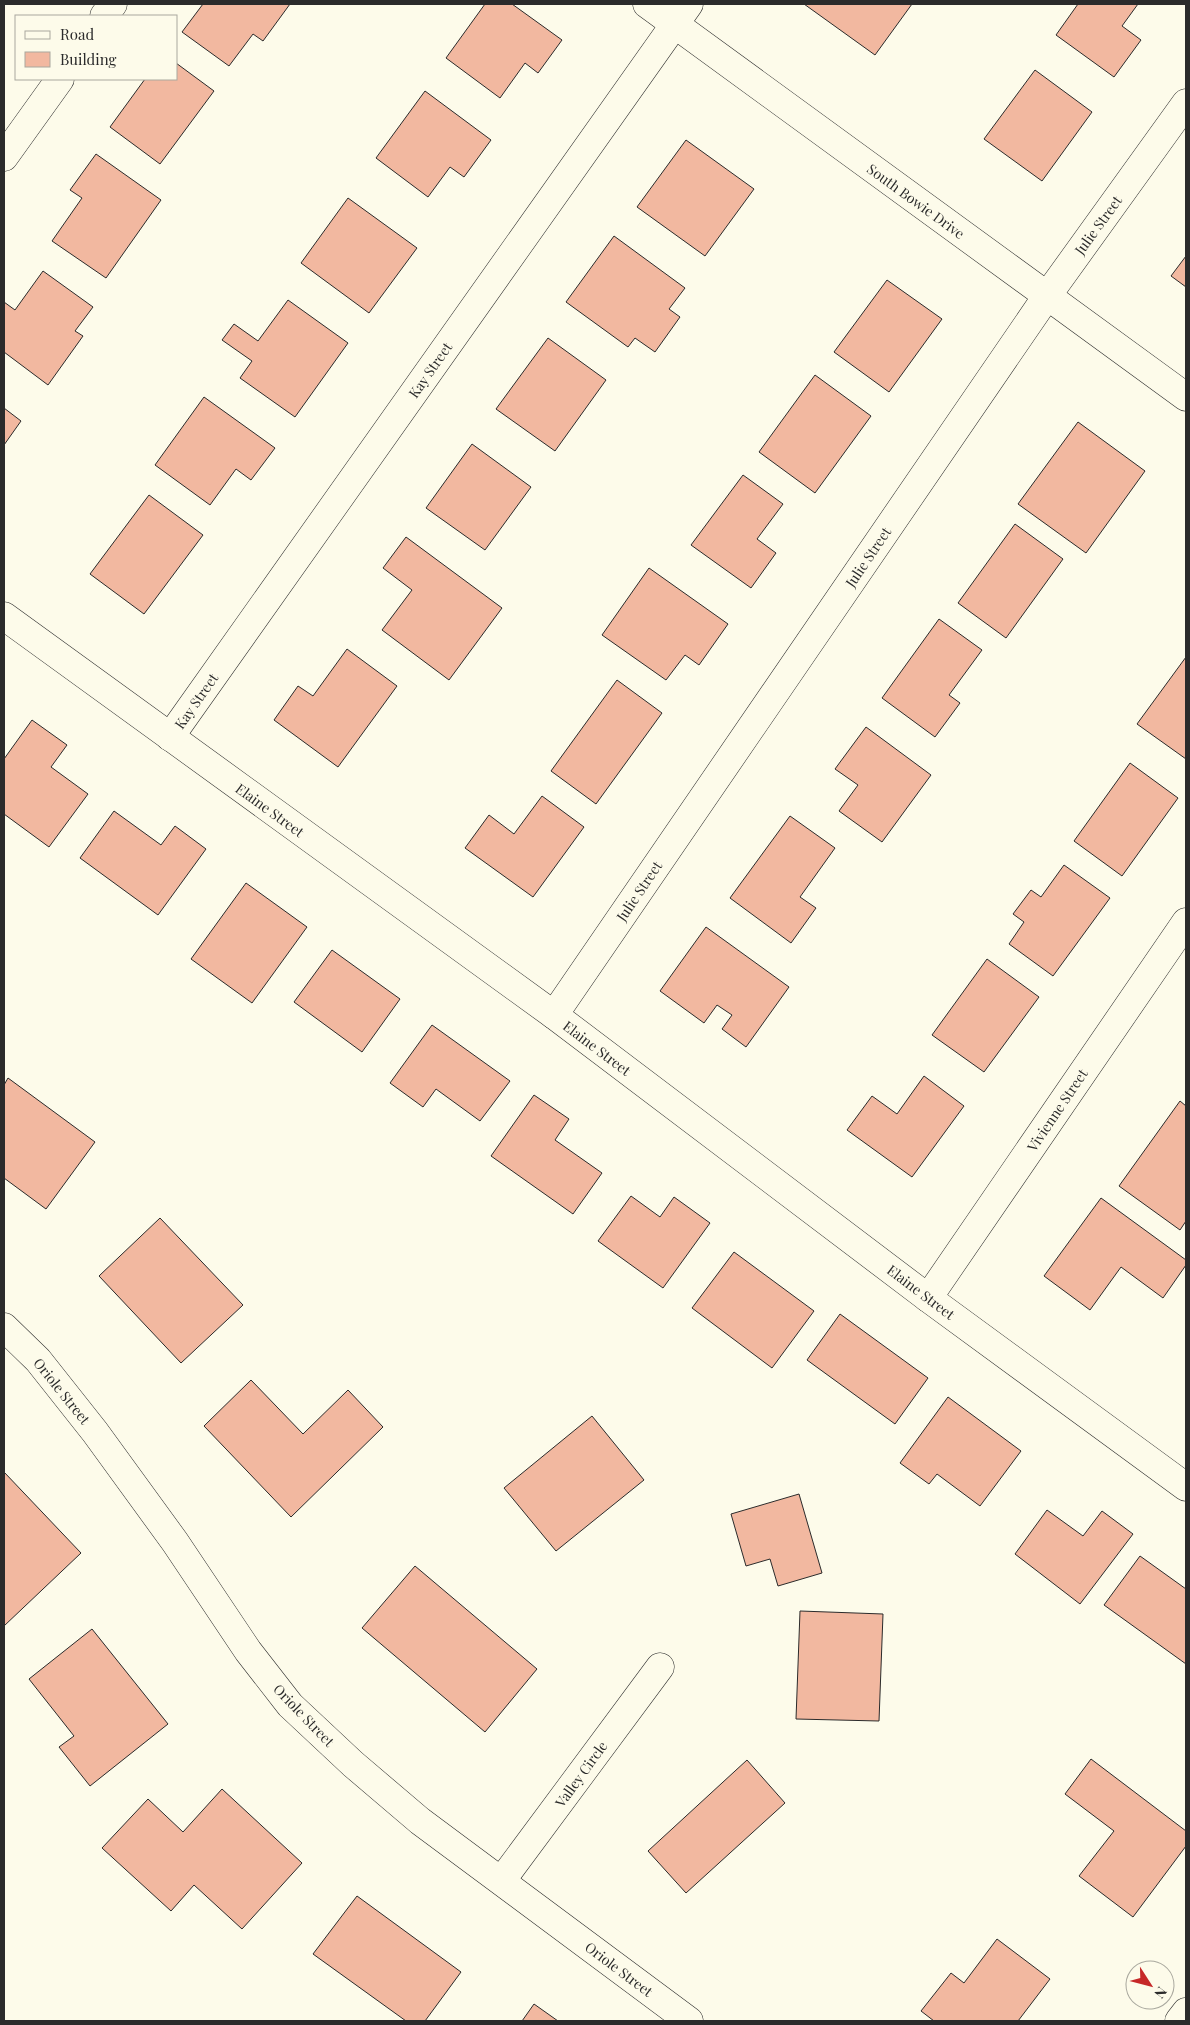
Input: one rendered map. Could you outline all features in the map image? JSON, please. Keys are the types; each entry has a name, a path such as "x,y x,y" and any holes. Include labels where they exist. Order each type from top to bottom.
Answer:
{"street":[{"path":"105,15 113,4"},
{"name":"South Bowie Drive","path":"647,4 682,14 1047,296 1186,398"},
{"name":"Kay Street","path":"170,737 682,14"},
{"path":"4,157 59,80"},
{"name":"Julie Street","path":"554,1015 1047,296 1186,103"},
{"name":"Elaine Street","path":"6,623 170,737 554,1015 928,1298 1186,1487"},
{"name":"Vivienne Street","path":"928,1298 1186,922"},
{"name":"Oriole Street","path":"4,1327 38,1360 95,1432 175,1542 248,1651 290,1704 353,1764 420,1821 502,1880 689,2021"},
{"name":"Valley Circle","path":"502,1880 660,1667"},
{"path":"1179,2021 1186,2012"}],"building":[{"path":"203,4 290,4 263,41 253,34 229,66 182,32"},
{"path":"485,4 512,4 562,40 538,73 525,63 500,98 446,58"},
{"path":"804,4 912,4 875,55"},
{"path":"1078,4 1138,4 1122,26 1141,40 1114,77 1056,35"},
{"path":"178,64 214,91 160,164 110,127 144,80 178,80"},
{"path":"1035,70 1092,112 1042,181 984,139"},
{"path":"425,91 491,140 464,177 450,167 428,197 376,158"},
{"path":"686,140 754,189 705,256 637,207"},
{"path":"96,154 161,200 106,278 52,241 82,198 70,190"},
{"path":"348,198 417,248 369,313 301,263"},
{"path":"614,236 685,288 669,309 680,317 655,352 635,338 628,347 566,302"},
{"path":"1186,256 1186,287 1171,276"},
{"path":"43,271 93,307 75,331 83,336 48,385 4,352 4,302 15,310"},
{"path":"887,280 942,319 889,392 834,352"},
{"path":"288,300 348,343 295,417 240,378 252,361 222,340 234,324 258,341"},
{"path":"548,338 606,380 555,451 496,409"},
{"path":"815,375 871,416 815,493 759,452"},
{"path":"204,397 275,448 251,480 236,469 210,505 155,465"},
{"path":"4,408 21,421 4,445"},
{"path":"1078,422 1145,471 1086,553 1018,504"},
{"path":"472,444 531,487 485,550 426,508"},
{"path":"743,475 783,504 757,539 776,553 751,588 691,545"},
{"path":"149,495 203,535 144,614 90,574"},
{"path":"1015,524 1063,559 1006,638 958,603"},
{"path":"406,537 502,608 449,680 382,630 412,590 383,568"},
{"path":"649,568 728,624 699,665 685,655 666,680 602,635"},
{"path":"939,619 982,650 949,695 960,703 935,737 882,698"},
{"path":"347,649 397,686 338,767 274,720 298,686 313,696"},
{"path":"1186,657 1186,759 1137,724"},
{"path":"617,680 662,713 596,804 551,771"},
{"path":"32,720 67,745 51,767 88,794 49,847 4,814 4,759"},
{"path":"866,727 931,775 882,842 839,811 858,785 835,769"},
{"path":"1130,763 1178,798 1122,876 1074,841"},
{"path":"542,796 584,827 533,897 465,848 489,815 514,834"},
{"path":"114,811 161,845 175,826 206,849 158,915 80,858"},
{"path":"790,816 835,848 800,897 816,908 791,943 730,898"},
{"path":"1064,865 1110,898 1053,976 1009,944 1024,922 1013,914 1031,890 1041,897"},
{"path":"246,883 307,927 252,1003 191,959"},
{"path":"706,927 789,987 746,1047 722,1029 732,1015 717,1005 704,1023 660,991"},
{"path":"332,950 400,999 362,1052 294,1002"},
{"path":"987,959 1039,997 984,1072 932,1035"},
{"path":"432,1025 510,1081 480,1121 436,1089 423,1107 390,1083"},
{"path":"924,1076 964,1106 912,1177 847,1130 872,1096 897,1114"},
{"path":"8,1078 95,1142 46,1209 4,1178 4,1085"},
{"path":"534,1095 569,1119 555,1140 602,1173 573,1214 491,1156"},
{"path":"1180,1101 1186,1106 1186,1221 1180,1230 1119,1186"},
{"path":"631,1196 660,1217 674,1197 710,1223 663,1288 598,1241"},
{"path":"1101,1198 1186,1260 1186,1265 1163,1298 1121,1267 1090,1310 1044,1276"},
{"path":"160,1218 243,1305 181,1363 99,1276"},
{"path":"734,1252 814,1311 772,1368 692,1308"},
{"path":"840,1314 928,1378 895,1424 807,1360"},
{"path":"251,1380 303,1434 348,1390 383,1427 291,1517 204,1426"},
{"path":"948,1397 1021,1451 980,1506 937,1474 929,1484 900,1463"},
{"path":"592,1416 644,1480 556,1551 504,1488"},
{"path":"4,1472 81,1553 4,1626"},
{"path":"799,1494 822,1573 778,1586 770,1559 746,1566 731,1514"},
{"path":"1047,1510 1083,1536 1102,1511 1133,1534 1080,1604 1015,1554"},
{"path":"1140,1556 1186,1589 1186,1664 1104,1605"},
{"path":"415,1566 537,1669 485,1732 362,1628"},
{"path":"800,1611 883,1614 879,1721 796,1719"},
{"path":"92,1629 168,1724 90,1786 59,1747 74,1736 29,1679"},
{"path":"1091,1759 1186,1831 1186,1846 1133,1917 1079,1876 1114,1831 1065,1794"},
{"path":"747,1760 785,1803 686,1893 648,1851"},
{"path":"222,1789 302,1863 242,1929 194,1885 171,1911 102,1848 148,1799 183,1832"},
{"path":"357,1896 461,1972 425,2021 406,2021 313,1954"},
{"path":"997,1939 1050,1979 1018,2021 934,2021 921,2011 951,1973 964,1983"},
{"path":"534,2004 558,2021 522,2021"}]}
